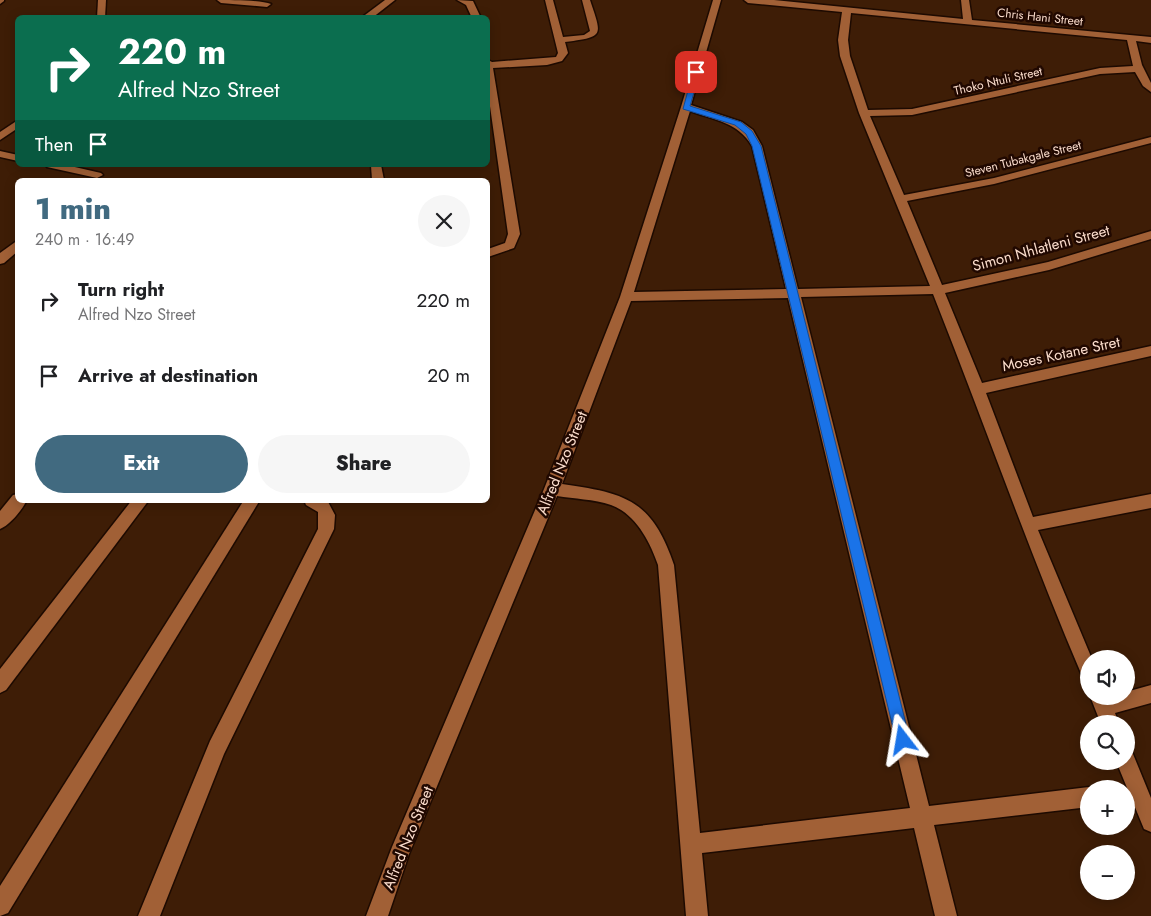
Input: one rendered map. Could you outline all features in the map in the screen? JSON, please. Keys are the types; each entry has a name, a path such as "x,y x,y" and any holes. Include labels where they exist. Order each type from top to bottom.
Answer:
{"street":[{"path":"101,15 102,0"},
{"path":"221,0 267,5"},
{"path":"370,15 391,0"},
{"path":"461,0 470,3 476,15"},
{"path":"490,64 547,62 559,59 563,53 549,0"},
{"path":"560,40 586,37 594,32 595,28 586,0"},
{"name":"Alfred Nzo Street","path":"377,916 400,854 552,489 626,297 686,107 717,0"},
{"name":"Chris Hani Street","path":"748,0 1151,40"},
{"path":"964,0 968,22"},
{"path":"848,10 843,40 845,56 864,113 978,389 1028,525 1080,650"},
{"path":"1131,38 1138,69 1144,82 1151,89"},
{"name":"Thoko Ntuli Street","path":"864,113 912,112 1100,71 1138,69"},
{"path":"490,77 514,234 510,245 490,252"},
{"path":"686,107 738,124 749,132 756,146 946,916"},
{"path":"0,137 15,125"},
{"name":"Steven Tubakgale Street","path":"900,198 978,184 1151,140"},
{"path":"0,154 15,157"},
{"path":"58,167 94,177 105,167"},
{"name":"Simon Nhlatleni Street","path":"626,297 938,290 1049,266 1151,235"},
{"path":"0,260 15,247"},
{"name":"Moses Kotane Stret","path":"978,389 1151,351"},
{"path":"552,489 617,501 649,527 661,548 666,565 697,916"},
{"path":"1028,525 1151,501"},
{"path":"0,522 16,503"},
{"path":"0,684 139,503"},
{"path":"0,905 249,503"},
{"path":"149,916 217,748 326,529 327,511 324,506 318,503"},
{"path":"1104,709 1151,694"},
{"path":"1135,797 1151,822"},
{"path":"691,844 1080,798"}],"route":[{"path":"696,72 686,107 738,124 749,132 756,146 903,740"}]}
